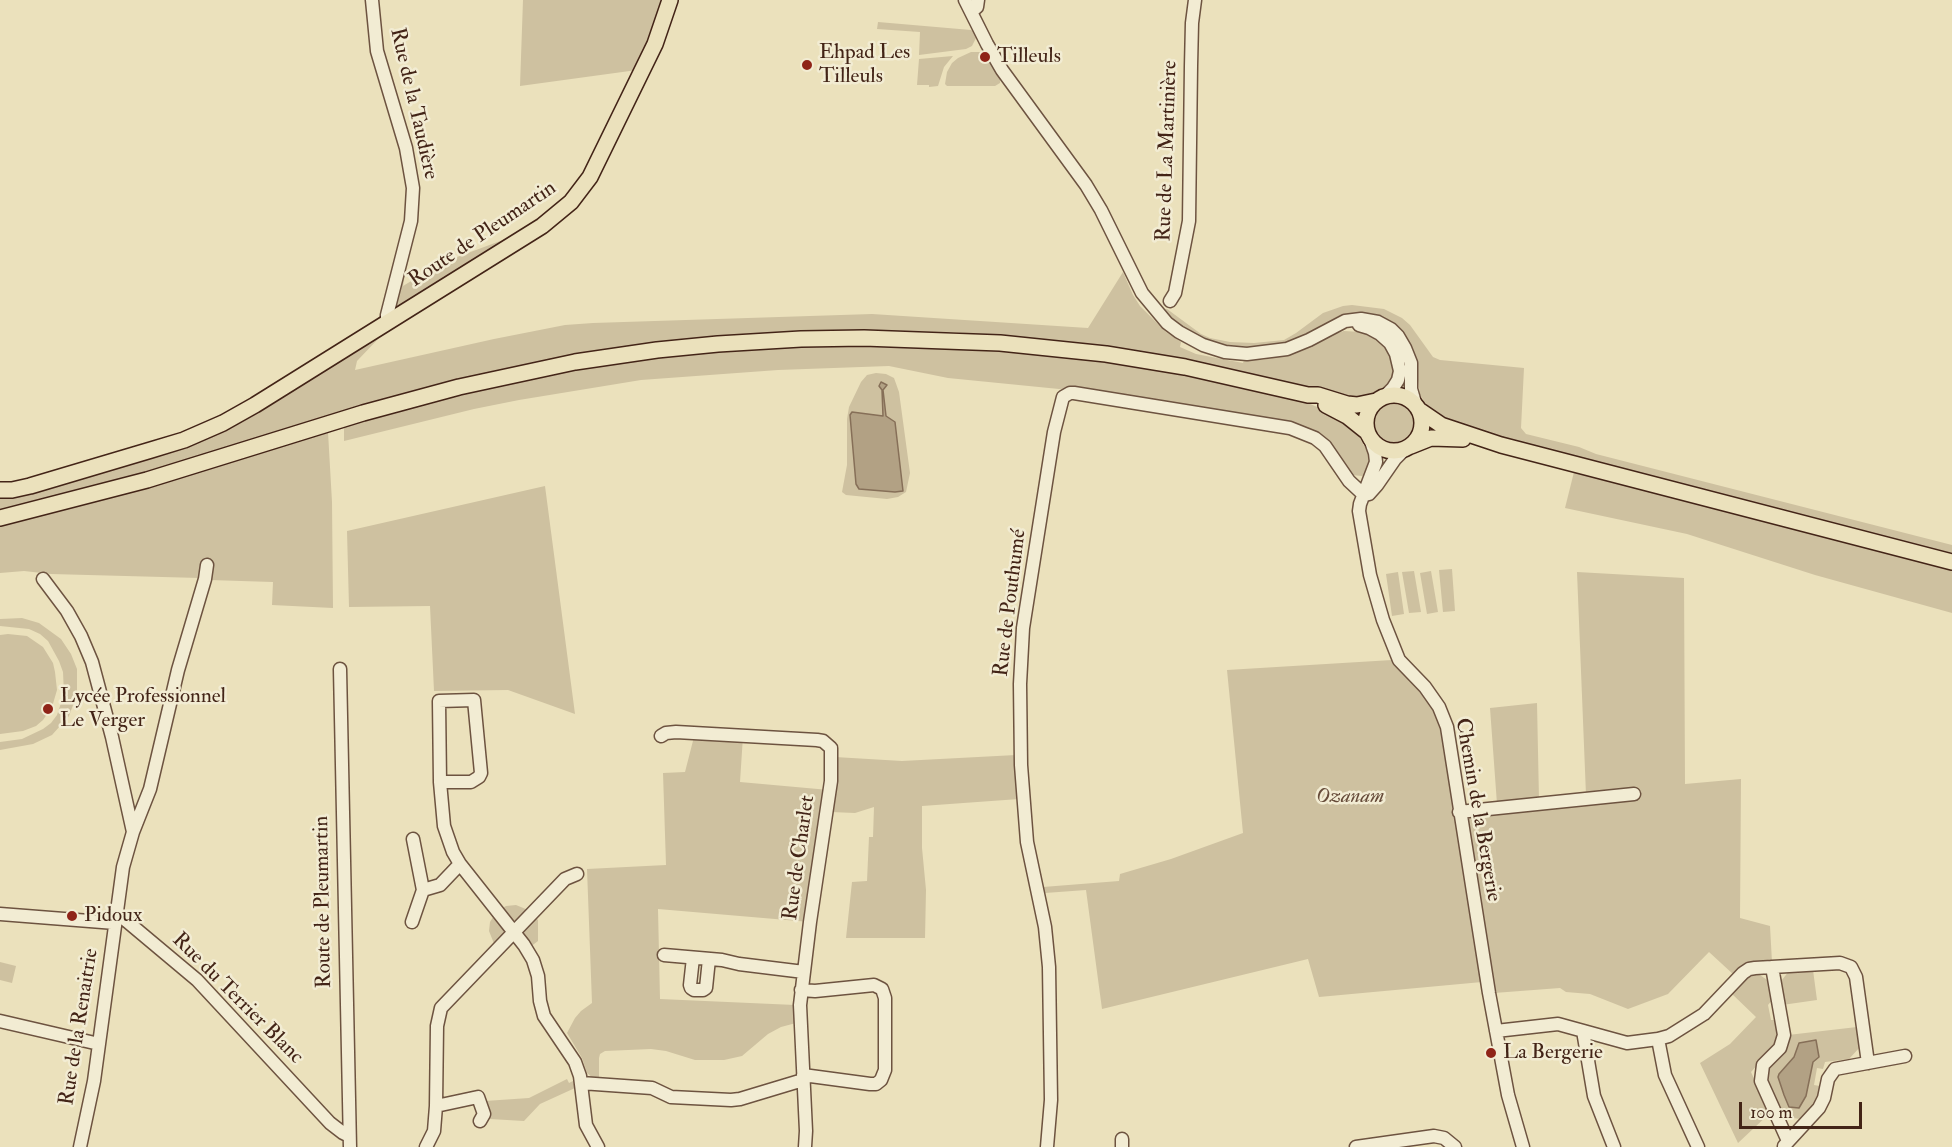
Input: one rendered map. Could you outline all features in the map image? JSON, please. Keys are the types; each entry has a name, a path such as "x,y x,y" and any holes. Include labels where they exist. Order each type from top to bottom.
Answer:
{"main road":[{"name":"Route de Pleumartin","path":"0,490 30,486 184,440 239,415 542,226 562,211 580,192 601,156 655,44 670,0"},
{"path":"0,518 147,480 363,413 459,387 575,362 648,351 773,340 922,339 1000,343 1157,362 1352,405 1395,395 1404,397 1441,426 1501,445 1952,562"},
{"path":"1308,395 1347,416 1378,447 1388,451 1408,448 1429,438 1437,437 1501,445"},
{"path":"1368,435 1366,417 1371,407 1380,399"},
{"path":"1408,448 1418,439 1422,430 1418,408"}],"street":[{"name":"Rue de la Taudière","path":"372,0 377,51 406,148 413,188 411,221 387,322"},
{"path":"965,0 1002,70 1094,197 1142,293 1173,328 1190,339 1213,348 1225,352 1247,354 1287,349 1345,321 1361,319 1378,322 1391,329 1402,342 1409,357 1411,389 1418,408"},
{"path":"971,12 976,8 978,0"},
{"name":"Rue de La Martinière","path":"1170,301 1175,293 1189,221 1192,22 1195,0"},
{"path":"1334,327 1365,326 1380,334 1390,344 1396,354 1400,371 1395,385 1380,399"},
{"name":"Rue de Pouthumé","path":"1047,1147 1051,1100 1049,967 1045,927 1027,842 1021,765 1020,684 1023,628 1054,432 1063,397 1074,393 1290,428 1315,438 1325,446 1349,481 1364,495"},
{"name":"Chemin de la Bergerie","path":"1368,435 1376,453 1376,462 1359,511 1370,575 1399,660 1425,687 1440,707 1447,727 1496,1032 1508,1095 1523,1147"},
{"path":"1364,495 1369,494 1377,486 1395,459 1408,448"},
{"path":"0,915 116,918 123,867 133,832 150,789 174,686 207,565"},
{"path":"43,579 67,611 92,662 112,737 133,832"},
{"name":"Route de Pleumartin","path":"340,669 350,1144"},
{"path":"440,782 471,782 479,777 481,772 474,700 439,701 440,782 444,826 460,864 529,951 537,969 544,1016 572,1056 581,1083 586,1125 598,1147"},
{"name":"Rue de Charlet","path":"661,736 676,732 817,740 829,746 832,760 831,781 801,990 800,1021 806,1147"},
{"path":"1459,812 1634,794"},
{"path":"412,922 423,890 413,839"},
{"path":"423,890 440,885 460,864"},
{"path":"426,1147 434,1131 437,1026 441,1008 565,879 577,874"},
{"name":"Rue du Terrier Blanc","path":"116,918 197,981 330,1123 343,1133 350,1144"},
{"name":"Rue de la Renaitrie","path":"80,1147 94,1081 116,918"},
{"path":"664,955 804,972"},
{"path":"693,958 690,985 694,990 706,988 709,959"},
{"path":"1496,1032 1558,1024 1627,1043 1658,1039 1669,1036 1704,1014 1743,973 1755,968 1840,963 1851,967 1856,977 1868,1063"},
{"path":"1773,967 1784,1035 1780,1048 1763,1065 1761,1081 1786,1144 1822,1103 1831,1073 1841,1066 1905,1056"},
{"path":"581,1083 652,1088 671,1096 731,1100 803,1077 870,1084 876,1084 881,1080 885,1070 885,998 882,989 874,985 815,991 801,990"},
{"path":"0,1021 99,1044"},
{"path":"1583,1031 1594,1096 1614,1147"},
{"path":"1658,1039 1665,1076 1698,1147"},
{"path":"436,1106 478,1097 484,1114 480,1121"},
{"path":"1356,1147 1434,1136 1444,1138 1455,1147"}],"green space":[{"path":"523,0 663,0 637,70 520,86"},
{"path":"878,22 971,30 975,32 976,38 972,46 966,49 919,55 920,32 877,29"},
{"path":"971,52 981,52 985,55 1000,77 1000,83 995,86 947,86 945,84 947,72 952,63"},
{"path":"953,56 944,67 938,86 917,85 919,59"},
{"path":"511,237 395,310 393,309 408,255 403,286 441,263"},
{"path":"1123,272 1140,306 1166,332 1181,342 1180,347 1196,354 1243,363 1244,360 1262,360 1292,354 1344,331 1361,332 1380,341 1391,356 1394,365 1392,381 1363,398 1354,400 1193,361 1015,337 953,332 835,331 711,338 597,352 426,387 130,478 0,510 0,498 9,498 163,453 376,336 378,339 357,361 355,370 494,339 565,325 593,323 872,314 1088,328"},
{"path":"1352,305 1384,309 1402,318 1410,325 1433,357 1440,360 1524,368 1521,428 1526,434 1952,545 1952,554 1458,426 1443,420 1428,407 1420,395 1415,356 1405,336 1398,327 1381,316 1368,313 1347,314 1337,317 1296,341 1274,347 1238,349 1195,336 1161,310 1167,309 1210,338 1254,343 1284,340 1323,313"},
{"path":"858,344 953,347 1099,360 1176,372 1303,401 1334,414 1356,431 1368,453 1371,464 1367,474 1352,475 1321,437 1075,388 1059,389 948,378 889,366 778,370 641,380 474,409 344,441 344,427 442,398 575,370 710,352"},
{"path":"876,373 894,378 899,392 910,473 906,492 898,497 887,499 846,495 842,492 847,465 849,407 861,382 867,375"},
{"path":"1394,400 1410,407 1417,423 1410,439 1394,446 1378,439 1371,423 1378,407"},
{"path":"328,432 332,502 333,608 272,605 273,582 51,574 24,571 0,573 0,526 131,492"},
{"path":"1574,472 1952,570 1952,613 1815,575 1687,534 1565,508"},
{"path":"545,486 575,714 508,690 434,691 430,606 349,607 347,531"},
{"path":"1452,569 1455,611 1443,612 1439,570"},
{"path":"1414,571 1421,612 1409,613 1402,572"},
{"path":"1431,571 1438,612 1427,614 1420,573"},
{"path":"1398,572 1404,614 1392,616 1386,574"},
{"name":"Ozanam","path":"1577,572 1684,578 1685,784 1741,779 1740,918 1770,926 1772,962 1734,975 1709,952 1668,994 1628,1009 1590,994 1566,992 1560,988 1494,993 1482,982 1319,997 1308,959 1102,1009 1086,890 1045,893 1043,887 1119,881 1120,874 1171,859 1243,833 1227,670 1392,660 1409,664 1435,691 1463,807 1497,804 1490,708 1537,703 1539,800 1586,795"},
{"path":"22,618 39,623 61,639 77,669 77,694 69,716 52,735 33,744 0,750 0,742 22,739 51,723 57,715 64,694 63,672 48,641 29,629 0,626 0,619"},
{"path":"0,635 27,636 43,647 53,663 57,690 52,707 36,726 23,731 0,734"},
{"path":"695,733 743,736 740,782 829,790 810,922 658,909 660,999 795,1005 796,1023 768,1034 742,1056 724,1060 695,1060 651,1049 605,1051 600,1054 599,1058 599,1078 593,1078 587,1073 582,1058 567,1033 575,1018 592,1003 587,869 666,865 663,773 685,772"},
{"path":"1016,755 1019,799 922,806 922,848 926,890 925,938 846,938 852,882 867,881 869,837 873,837 874,807 855,813 831,812 835,757 902,761"},
{"path":"516,905 528,910 518,920 510,920 499,910 506,906"},
{"path":"495,914 502,924 504,933 495,946 489,931 490,922"},
{"path":"534,916 538,920 538,941 530,947 523,932"},
{"path":"0,962 16,966 12,983 0,980"},
{"path":"1813,970 1817,1000 1782,1005 1778,985 1789,971"},
{"path":"1754,973 1770,982 1773,999 1768,1005 1771,1020 1777,1020 1780,1035 1776,1045 1751,1072 1770,1113 1738,1143 1700,1063 1730,1044 1756,1017 1731,993 1746,977"},
{"path":"1857,1027 1860,1047 1849,1059 1825,1062 1823,1069 1817,1068 1814,1085 1820,1086 1817,1098 1800,1119 1781,1116 1765,1081 1767,1067 1788,1035","holes":["1799,1043 1813,1062 1810,1074 1778,1077 1794,1057"]},
{"path":"567,1079 569,1083 573,1081 575,1088 540,1104 524,1121 490,1119 485,1101 529,1098"}],"shaded area":[{"path":"881,382 887,385 883,390 886,416 895,422 903,491 859,489 856,484 850,415 852,412 883,416 882,390 879,386"},
{"path":"1816,1040 1819,1057 1813,1062 1806,1096 1799,1108 1789,1107 1778,1077 1779,1074 1794,1057 1799,1043"}],"place":[{"name":"Tilleuls","path":"985,57"},
{"name":"Ehpad Les Tilleuls","path":"807,65"},
{"name":"Lycée Professionnel Le Verger","path":"48,709"},
{"name":"Pidoux","path":"72,916"},
{"name":"La Bergerie","path":"1491,1053"}]}
